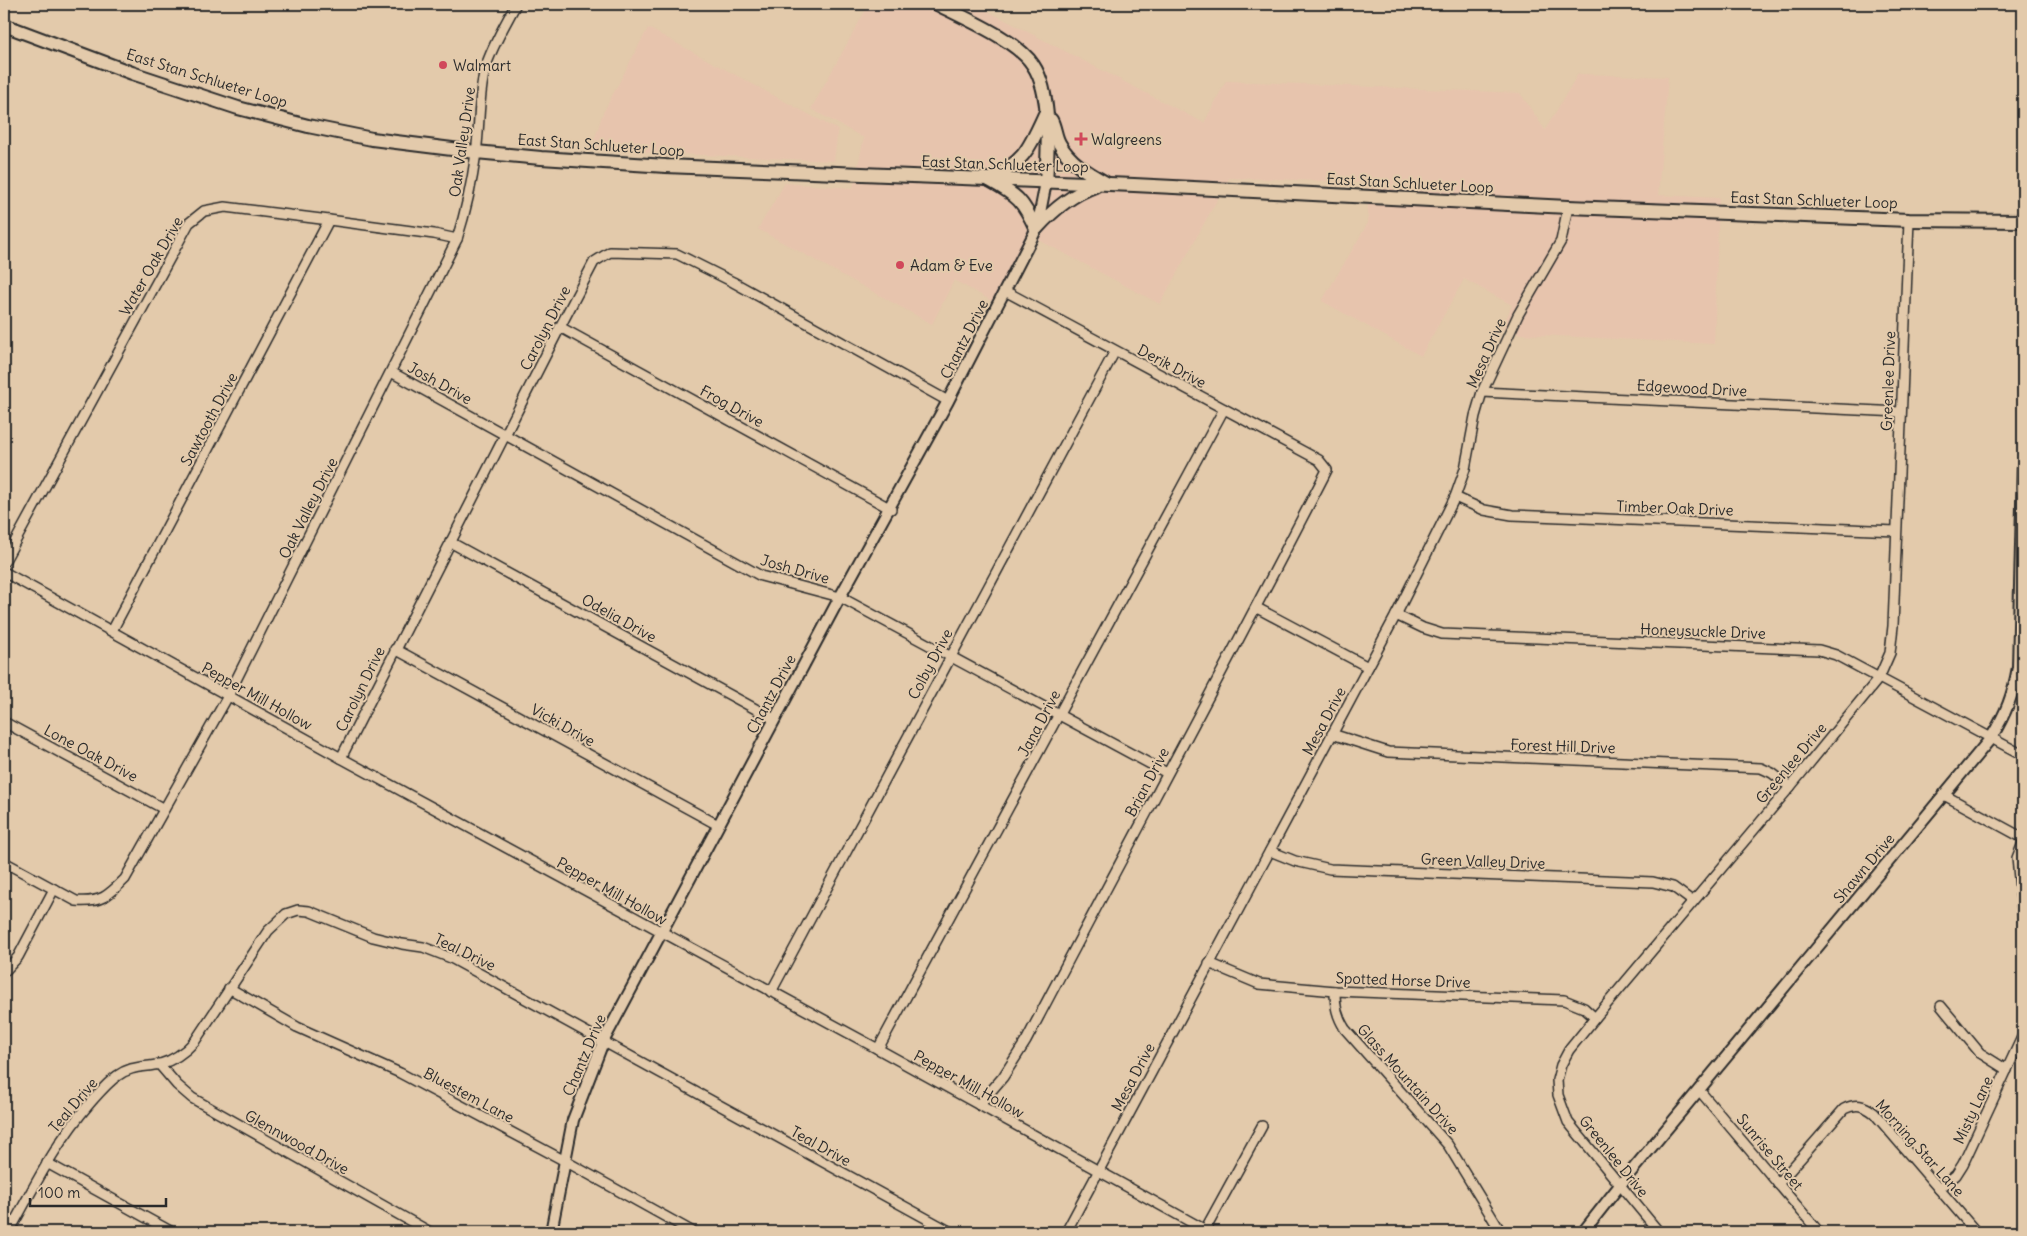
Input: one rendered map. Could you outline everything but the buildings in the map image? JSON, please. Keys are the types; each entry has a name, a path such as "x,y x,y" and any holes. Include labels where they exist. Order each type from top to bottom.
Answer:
{"main road":[{"path":"937,4 1016,48 1027,57 1039,75 1046,112 1048,146 1046,182"},
{"name":"East Stan Schlueter Loop","path":"4,25 132,73 238,108 308,126 372,139 476,152 657,166 1105,184 1568,207 1909,220 2023,220"},
{"path":"989,180 1010,168 1026,152 1046,112"},
{"path":"1046,112 1063,151 1075,164 1105,184"},
{"path":"989,180 1013,193 1023,203 1037,228 1047,217 1081,192 1105,184"}],"street":[{"name":"Oak Valley Drive","path":"4,862 76,901 89,902 101,900 125,879 228,696 457,239 466,209 476,152 485,70 495,42 516,4"},
{"name":"Chantz Drive","path":"551,1232 573,1120 603,1042 774,719 948,401 1005,291 1037,228 1046,182"},
{"name":"Water Oak Drive","path":"4,562 189,223 204,211 225,207 434,234 457,239"},
{"name":"Mesa Drive","path":"1066,1232 1396,615 1455,497 1465,469 1475,416 1482,392 1518,315 1561,241 1568,207"},
{"name":"Sawtooth Drive","path":"112,631 329,220"},
{"name":"Greenlee Drive","path":"1659,1232 1568,1122 1558,1095 1557,1080 1568,1050 1692,901 1790,788 1879,678 1890,653 1893,626 1909,220"},
{"name":"Carolyn Drive","path":"341,758 594,262 610,252 677,254 733,282 948,401"},
{"name":"Derik Drive","path":"1005,291 1319,460 1326,466"},
{"name":"Frog Drive","path":"560,327 890,508"},
{"name":"Colby Drive","path":"771,992 1115,351"},
{"name":"Josh Drive","path":"391,372 761,576 840,597 1167,773"},
{"name":"Edgewood Drive","path":"1482,392 1900,412"},
{"name":"Jana Drive","path":"878,1049 1224,409"},
{"name":"Shawn Drive","path":"1582,1232 1991,738 2006,712 2021,667 2023,464"},
{"name":"Brian Drive","path":"979,1105 1003,1077 1026,1041 1167,773 1257,608 1327,470 1326,466"},
{"name":"Timber Oak Drive","path":"1455,497 1484,510 1512,515 1896,531"},
{"name":"Odelia Drive","path":"450,542 774,719"},
{"name":"Pepper Mill Hollow","path":"4,572 341,758 878,1049 1207,1231"},
{"path":"1257,608 1368,666"},
{"name":"Honeysuckle Drive","path":"1396,615 1423,628 1442,634 1819,650 1836,655 2023,755"},
{"name":"Vicki Drive","path":"395,649 718,825"},
{"name":"Lone Oak Drive","path":"4,722 164,809"},
{"name":"Forest Hill Drive","path":"1332,734 1388,752 1761,768 1772,773 1790,788"},
{"path":"1944,795 2023,838"},
{"path":"2023,843 2017,858 2023,919"},
{"name":"Green Valley Drive","path":"1270,851 1295,861 1330,869 1653,882 1674,887 1692,901"},
{"path":"4,972 18,957 54,889"},
{"name":"Teal Drive","path":"9,1232 47,1163 69,1129 83,1112 118,1075 136,1066 159,1064 184,1054 268,930 278,921 298,910 309,911 373,937 422,947 451,958 951,1232"},
{"name":"Spotted Horse Drive","path":"1209,964 1259,984 1335,991 1564,1000 1584,1008 1595,1018"},
{"name":"Bluestem Lane","path":"229,988 297,1027 400,1073 693,1232"},
{"name":"Glass Mountain Drive","path":"1335,991 1335,1007 1338,1018 1345,1029 1448,1145 1501,1232"},
{"path":"1941,1006 1980,1053 2007,1070"},
{"name":"Misty Lane","path":"1939,1189 1956,1175 1963,1164 2023,1034"},
{"name":"Glennwood Drive","path":"159,1064 177,1085 192,1098 430,1232"},
{"name":"Sunrise Street","path":"1699,1090 1819,1232"},
{"name":"Morning Star Lane","path":"1778,1184 1844,1108 1854,1104 1866,1106 1976,1232"},
{"path":"1207,1231 1262,1126"},
{"path":"47,1163 172,1232"}],"shaded area":[{"path":"869,4 974,4 1204,123 1226,81 1520,93 1545,130 1578,74 1668,77 1658,195 1719,198 1714,344 1521,334 1502,328 1512,305 1464,279 1421,356 1322,301 1368,223 1367,183 1276,179 1229,178 1160,304 1037,239 1001,306 954,280 932,324 758,229 785,183 853,188 864,138 811,109"},
{"path":"648,28 838,130 834,161 591,150 603,113"}],"place":[{"name":"Walmart","path":"443,65"},
{"name":"Walgreens","path":"1081,139"},
{"name":"Adam & Eve","path":"900,265"}]}
